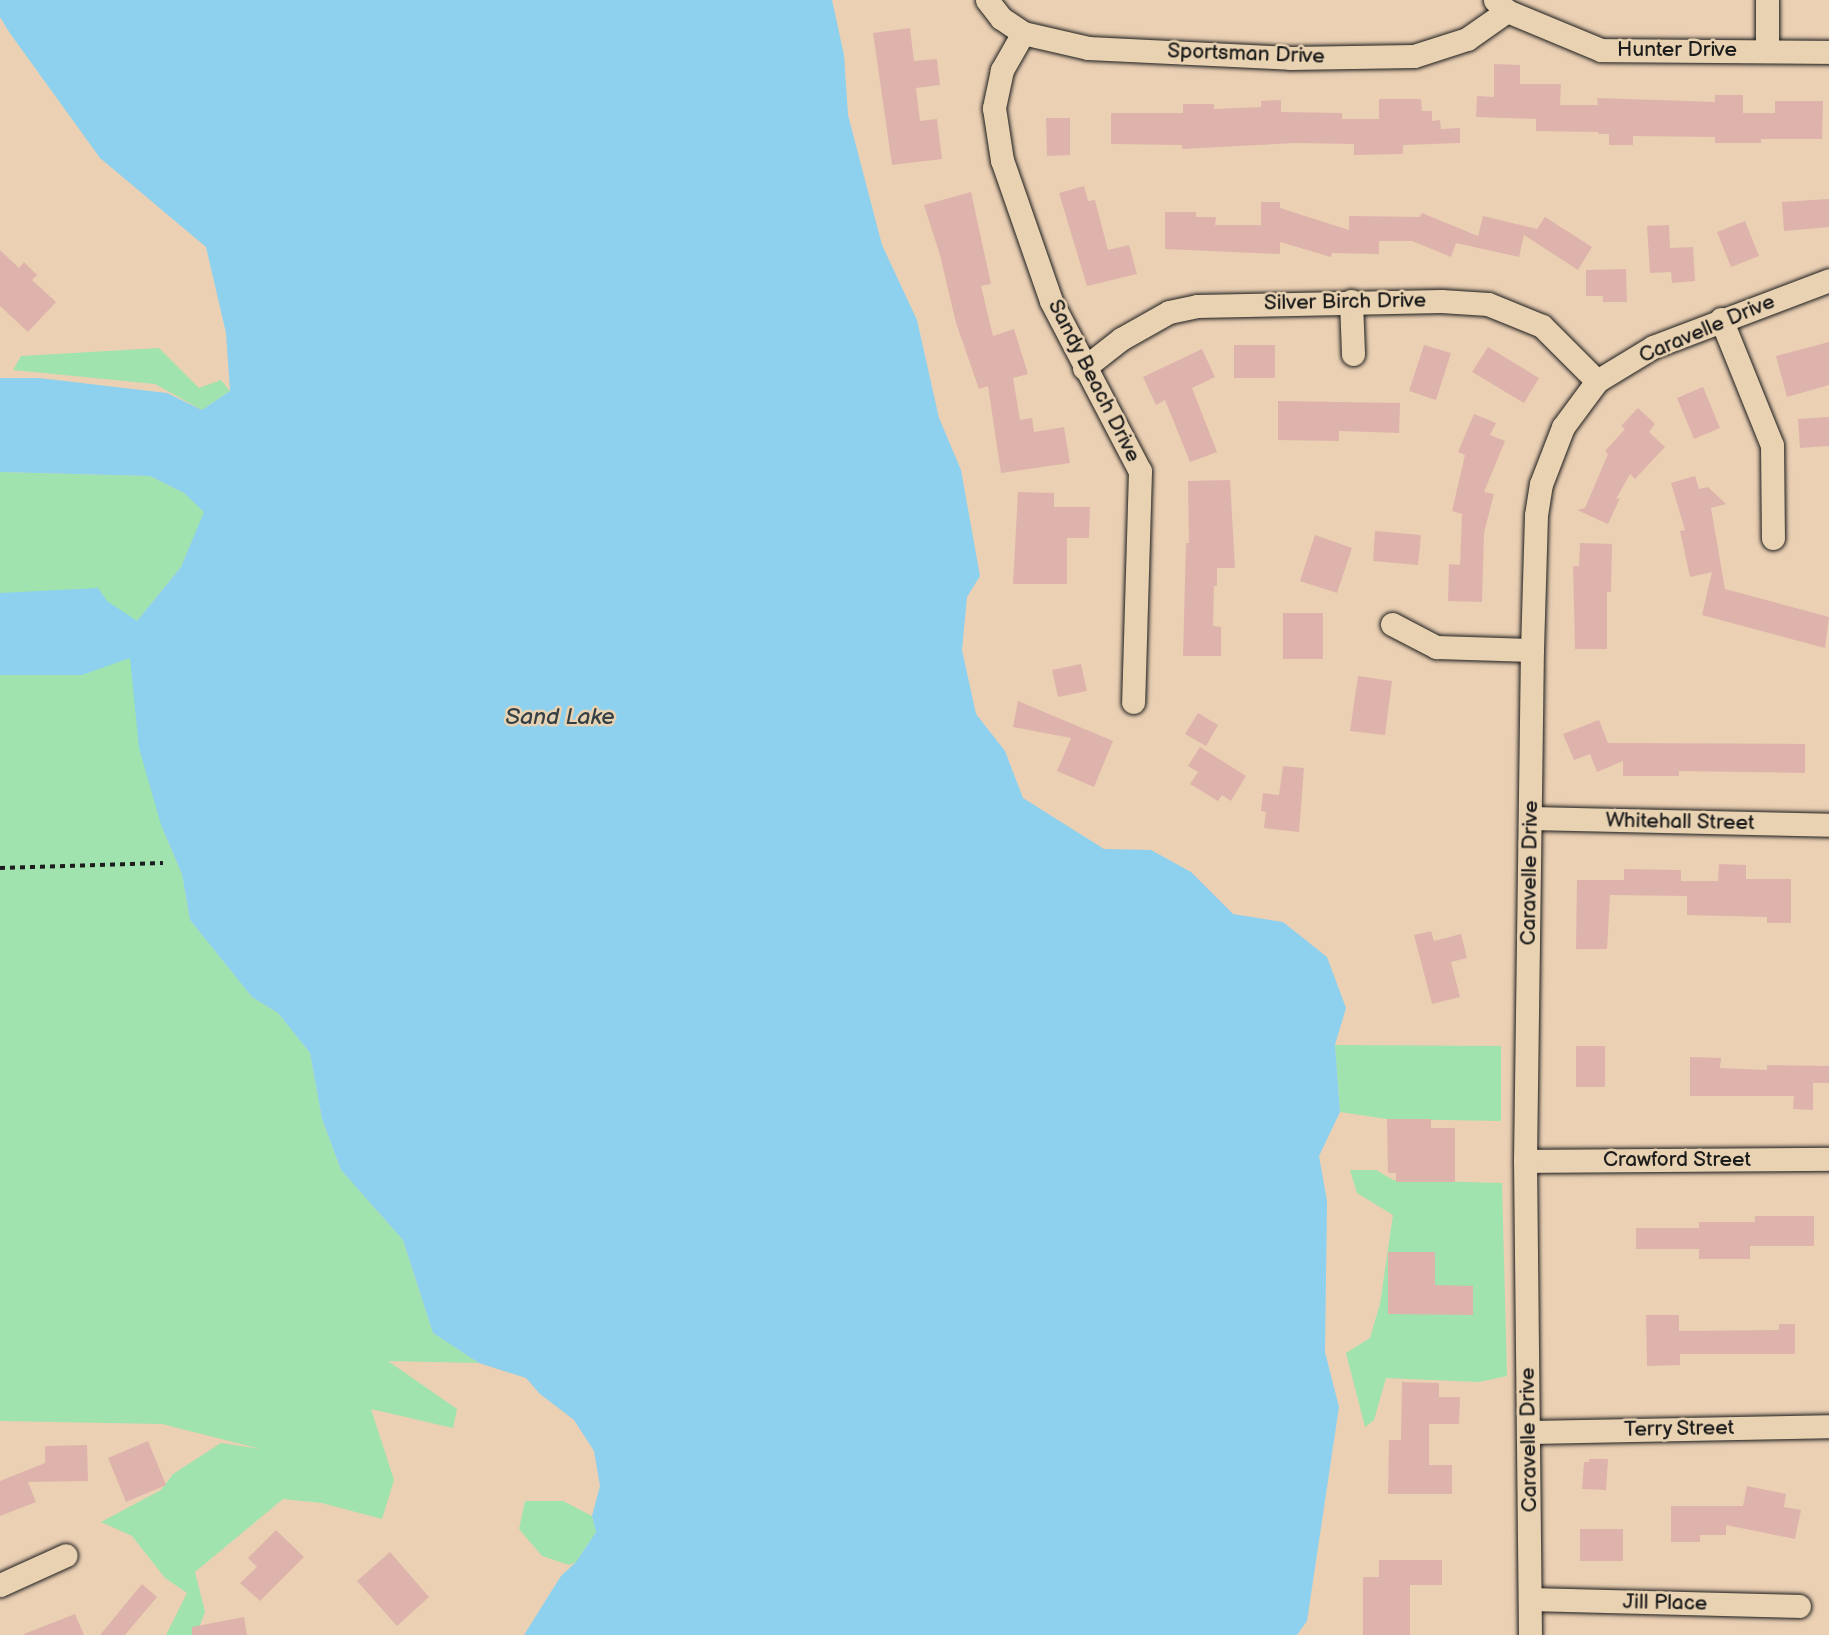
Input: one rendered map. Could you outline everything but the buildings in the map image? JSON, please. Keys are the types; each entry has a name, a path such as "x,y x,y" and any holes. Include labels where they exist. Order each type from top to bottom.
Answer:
{"street":[{"name":"Sportsman Drive","path":"987,0 1001,18 1023,33 1088,48 1290,58 1414,56 1467,39 1501,5"},
{"path":"1767,0 1767,50"},
{"name":"Hunter Drive","path":"1501,5 1601,50 1829,52"},
{"name":"Sandy Beach Drive","path":"1023,33 1002,70 993,108 1002,159 1052,301 1084,368 1128,442 1140,471 1133,702"},
{"name":"Caravelle Drive","path":"1530,1635 1525,1161 1532,650 1536,515 1541,484 1563,427 1597,381 1653,347 1721,319 1829,281"},
{"path":"1350,301 1353,354"},
{"name":"Silver Birch Drive","path":"1084,368 1121,339 1169,312 1198,306 1441,301 1488,304 1511,311 1542,326 1597,381"},
{"path":"1721,319 1772,445 1773,538"},
{"path":"1392,624 1436,647 1532,650"},
{"name":"Whitehall Street","path":"1531,818 1829,825"},
{"name":"Crawford Street","path":"1525,1161 1829,1159"},
{"name":"Terry Street","path":"1529,1432 1829,1426"},
{"path":"0,1585 66,1555"},
{"name":"Jill Place","path":"1531,1600 1799,1606"}],"path":[{"path":"0,868 163,863"}],"green space":[{"path":"159,348 199,388 221,380 230,391 202,410 155,384 13,370 21,356"},
{"path":"0,472 150,476 184,493 205,512 181,567 137,621 161,825 182,874 190,920 252,997 278,1013 310,1053 322,1119 341,1170 403,1240 433,1333 479,1363 388,1361 457,1409 453,1428 371,1409 394,1480 382,1519 322,1503 283,1499 195,1572 205,1612 196,1635 166,1635 187,1593 165,1578 132,1536 101,1522 161,1490 173,1474 221,1443 261,1449 162,1424 0,1421"},
{"path":"1335,1045 1501,1046 1501,1121 1387,1119 1340,1112"},
{"path":"1350,1170 1376,1170 1393,1180 1502,1183 1507,1376 1479,1382 1386,1378 1374,1420 1365,1427 1346,1353 1370,1338 1380,1304 1393,1215 1357,1193"},
{"path":"525,1501 563,1501 592,1516 596,1532 576,1562 569,1565 542,1556 519,1529"}],"water":[{"name":"Sand Lake","path":"0,0 832,0 844,55 848,115 882,245 917,320 939,418 961,470 980,576 967,597 962,650 976,714 1005,751 1023,798 1104,849 1151,850 1191,872 1233,914 1283,922 1327,957 1346,1008 1335,1045 1340,1112 1319,1156 1327,1201 1325,1352 1339,1407 1307,1621 1297,1635 524,1635 561,1576 576,1562 596,1532 592,1516 600,1486 594,1451 574,1420 540,1394 526,1378 479,1363 433,1333 403,1240 341,1170 322,1119 310,1053 278,1013 252,997 190,920 182,874 161,825 139,748 130,658 82,675 0,675 0,593 98,588 107,601 137,621 181,567 204,512 184,493 150,476 0,472 0,378 39,378 167,393 202,410 230,391 226,333 206,247 100,158 9,32 0,17"}]}
